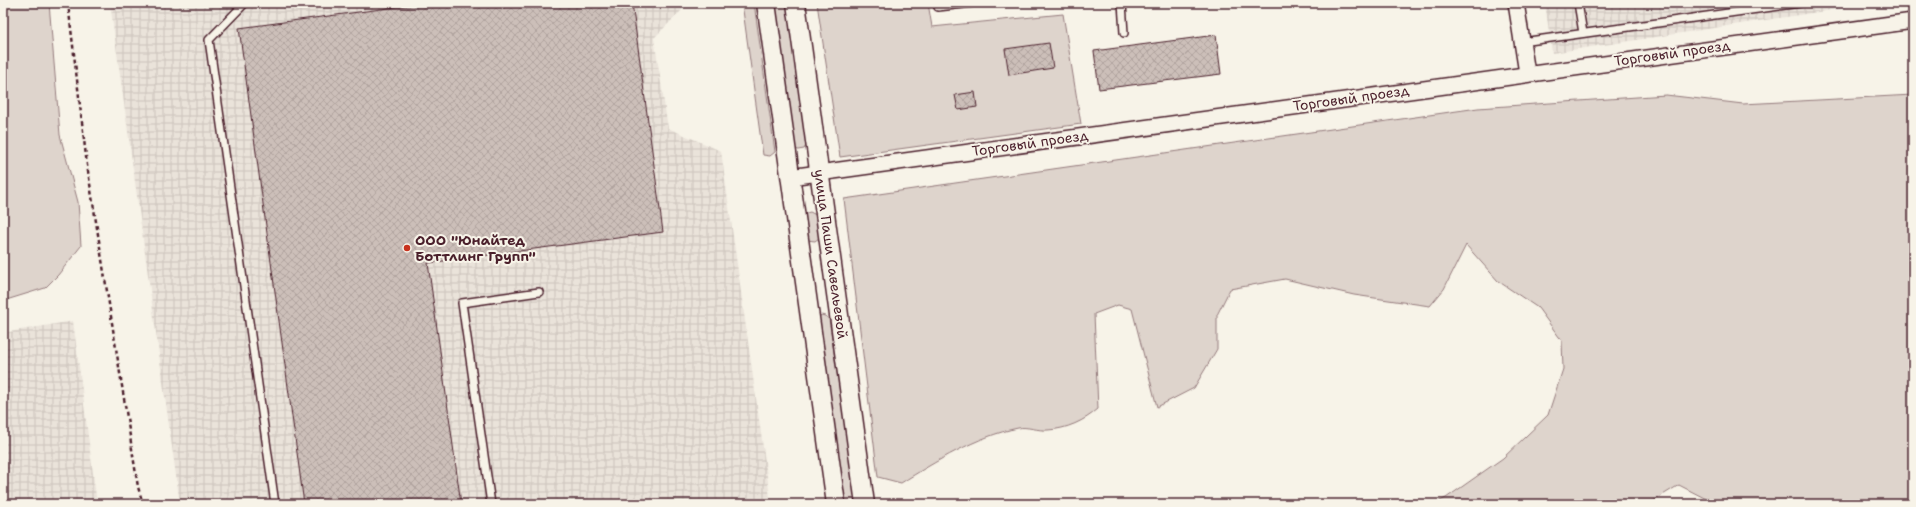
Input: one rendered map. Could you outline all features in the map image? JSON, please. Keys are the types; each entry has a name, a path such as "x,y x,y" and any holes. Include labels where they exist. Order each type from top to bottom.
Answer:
{"street":[{"path":"766,3 836,504"},
{"name":"улица Паши Савельевой","path":"796,3 866,504"},
{"path":"1516,3 1527,73"},
{"name":"Торговый проезд","path":"790,177 1527,73 1913,21"}],"lane":[{"path":"245,3 209,40 276,504"},
{"path":"938,3 938,7 973,3"},
{"path":"1122,3 1124,33"},
{"path":"1578,3 1582,33"},
{"path":"1522,42 1800,3"},
{"path":"490,504 462,303 539,292"}],"path":[{"path":"68,3 87,165 138,487 143,504"}],"shaded area":[{"path":"3,3 49,3 60,135 78,202 81,246 58,275 45,288 3,301"},
{"path":"110,3 689,3 654,38 668,128 721,151 771,504 180,504"},
{"path":"742,3 754,3 775,152 770,156 763,155"},
{"path":"774,3 787,3 807,144 804,149 798,150 794,148"},
{"path":"817,3 928,3 932,27 1063,14 1081,124 840,157"},
{"path":"1545,3 1876,3 1552,53"},
{"path":"1666,95 1743,104 1913,95 1913,504 1716,504 1679,485 1648,504 1434,504 1446,498 1503,458 1548,415 1563,369 1562,341 1538,308 1498,281 1466,245 1444,289 1430,306 1354,295 1285,279 1230,289 1217,315 1217,349 1194,388 1157,407 1132,309 1118,305 1094,314 1098,409 1093,413 1075,424 1062,428 1044,430 1018,428 987,437 942,458 901,483 878,477 844,199 1478,108"},
{"path":"810,212 816,215 819,238 815,241 807,240 803,214"},
{"path":"821,315 829,319 857,504 843,504 816,321"},
{"path":"73,321 97,504 3,504 3,333"}],"building":[{"name":"ООО \"Юнайтед Боттлинг Групп\"","path":"426,3 632,3 663,232 428,263 461,504 304,504 239,28"},
{"path":"1216,35 1221,74 1099,89 1094,51"},
{"path":"1049,43 1053,68 1009,75 1005,49"},
{"path":"975,92 977,107 958,110 955,95"}],"place":[{"name":"ООО \"Юнайтед Боттлинг Групп\"","path":"407,248"}]}
